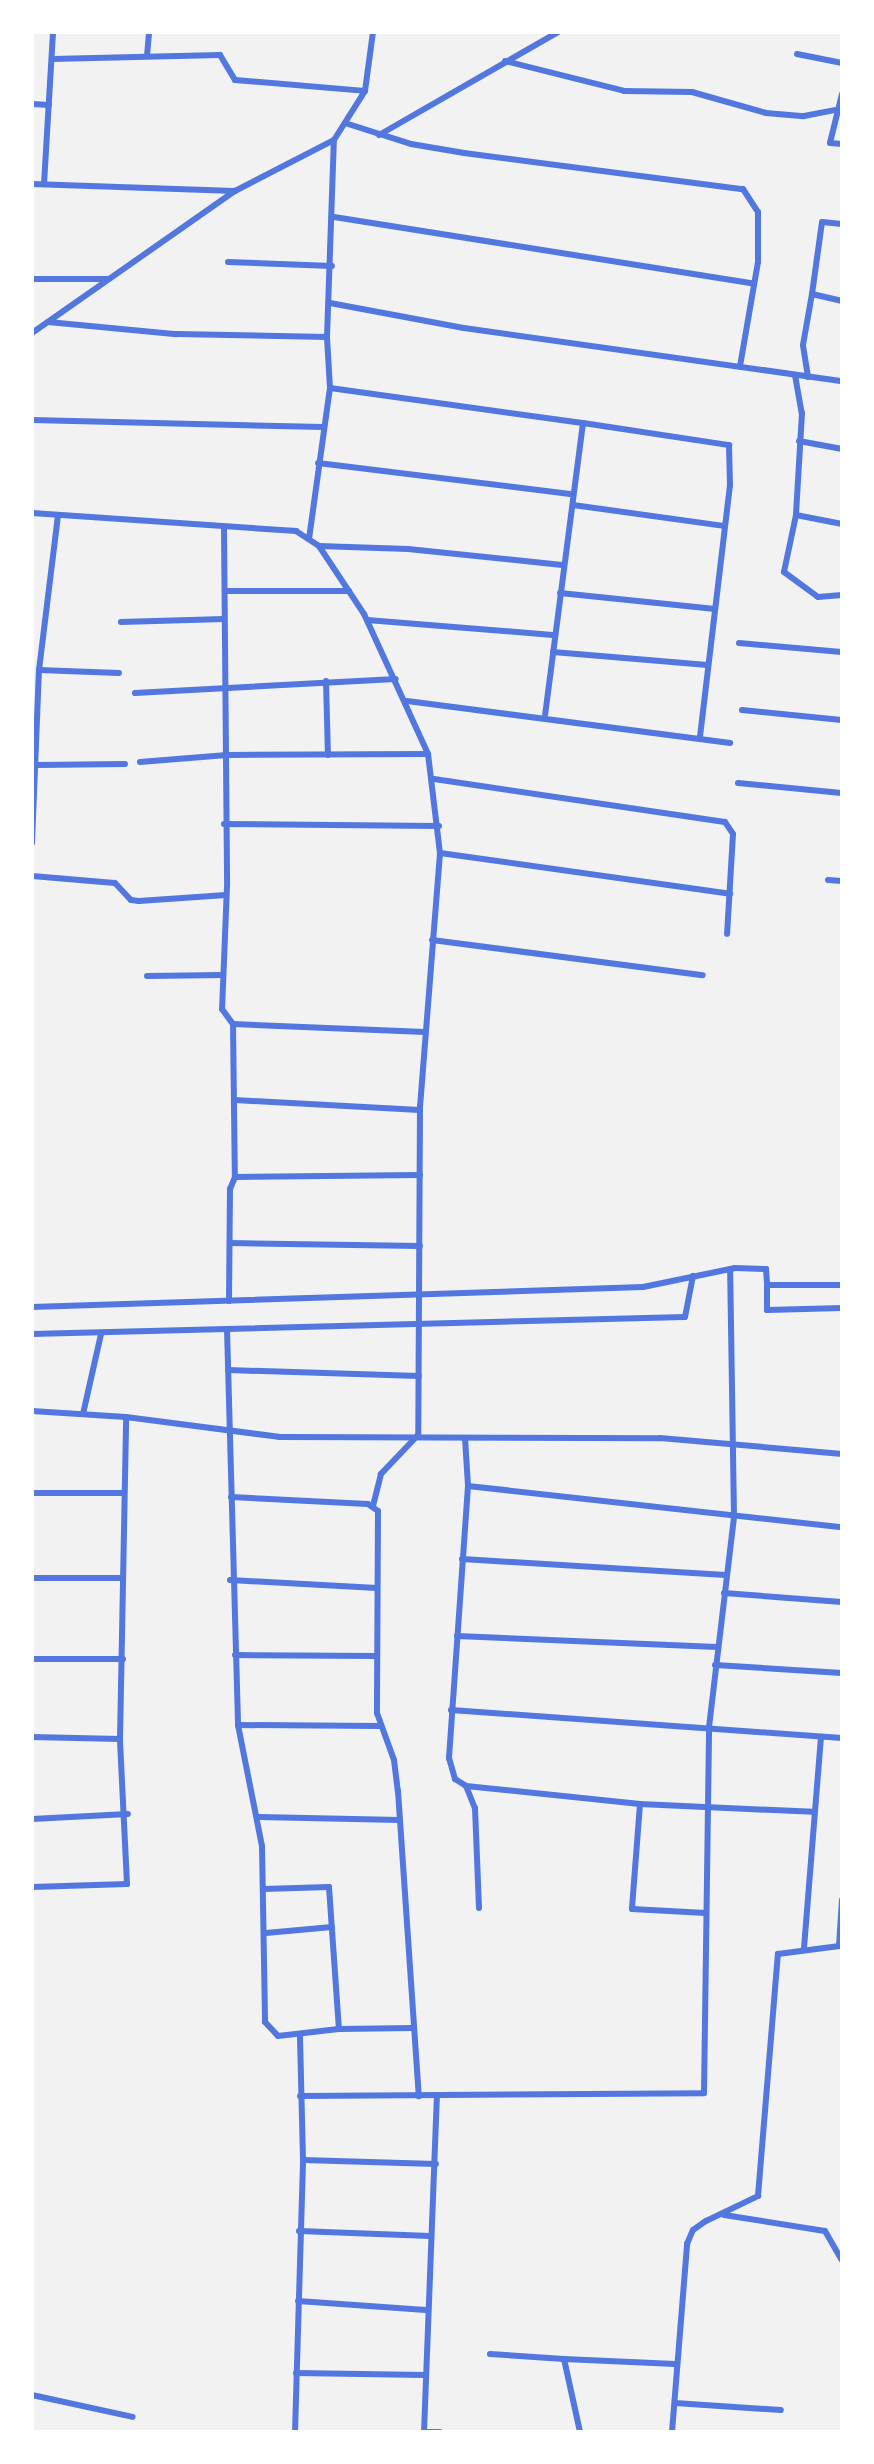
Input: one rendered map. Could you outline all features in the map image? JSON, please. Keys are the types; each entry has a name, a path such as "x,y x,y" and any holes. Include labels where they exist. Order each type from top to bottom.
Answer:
{"street":[{"path":"44,184 53,32"},
{"path":"147,56 149,32"},
{"path":"32,333 235,191 334,140 365,91 373,32"},
{"path":"379,135 558,32"},
{"path":"797,54 842,63"},
{"path":"52,59 220,55 235,80 365,91"},
{"path":"505,61 624,91 692,92 766,113 804,116 834,110"},
{"path":"842,94 834,110 830,143 842,144"},
{"path":"32,104 49,105"},
{"path":"345,123 379,135 464,153 743,189 758,212 740,366"},
{"path":"309,539 330,388 327,337 334,217 334,140"},
{"path":"32,184 235,191"},
{"path":"334,217 752,283"},
{"path":"808,377 803,345 822,222 842,224"},
{"path":"228,262 332,266"},
{"path":"32,279 111,279"},
{"path":"812,294 842,301"},
{"path":"330,303 464,328 842,381"},
{"path":"48,322 176,334 327,337"},
{"path":"795,375 802,413 796,515 784,572 818,597 842,595"},
{"path":"330,388 729,445 724,526 700,737"},
{"path":"32,420 323,427"},
{"path":"545,715 553,652 552,635 583,423"},
{"path":"799,441 842,449"},
{"path":"318,463 572,494"},
{"path":"573,505 724,526"},
{"path":"32,513 296,531 319,546 367,620 407,701 428,754 434,779 440,853 420,1110 422,1325 418,1435 381,1474 373,1505 380,1519 377,1588 380,1726 394,1760 419,2096"},
{"path":"32,843 38,765 39,670 58,515"},
{"path":"796,515 842,524"},
{"path":"224,528 228,591 224,619 227,755 222,1009 233,1024 235,1100 229,1301"},
{"path":"319,546 408,549 562,565"},
{"path":"228,591 349,591"},
{"path":"560,593 715,609"},
{"path":"121,622 224,619"},
{"path":"367,620 552,635"},
{"path":"739,643 842,652"},
{"path":"553,652 707,665"},
{"path":"39,670 119,673"},
{"path":"135,693 396,679"},
{"path":"326,681 328,755"},
{"path":"407,701 545,715 730,743"},
{"path":"742,710 842,720"},
{"path":"140,762 227,755 428,754"},
{"path":"38,765 125,764"},
{"path":"434,779 715,818 733,834 727,934"},
{"path":"738,783 842,793"},
{"path":"224,824 439,826"},
{"path":"440,853 730,894"},
{"path":"32,876 115,883 131,900 139,901 226,895"},
{"path":"828,880 842,881"},
{"path":"432,940 703,975"},
{"path":"147,976 223,975"},
{"path":"233,1024 425,1032"},
{"path":"235,1100 420,1110"},
{"path":"235,1177 420,1175"},
{"path":"230,1243 420,1246"},
{"path":"32,1307 643,1287 730,1270 766,1269 767,1310 842,1308"},
{"path":"300,2096 704,2093 704,1808 715,1665 734,1516 730,1270"},
{"path":"32,1334 685,1317 693,1276"},
{"path":"767,1285 842,1285"},
{"path":"227,1329 230,1580 238,1725 259,1817 266,1933 267,2030 278,2036 339,2029 413,2028"},
{"path":"83,1414 101,1334"},
{"path":"228,1370 419,1376"},
{"path":"32,1411 126,1417 229,1434 660,1438 842,1454"},
{"path":"32,1887 123,1888 129,1879 128,1814 120,1739 122,1493 126,1417"},
{"path":"465,1438 468,1486 451,1710 450,1771 466,1786 475,1808 479,1908"},
{"path":"468,1486 842,1527"},
{"path":"32,1493 122,1493"},
{"path":"231,1497 373,1505"},
{"path":"462,1559 726,1575"},
{"path":"32,1578 123,1578"},
{"path":"230,1580 377,1588"},
{"path":"724,1593 842,1602"},
{"path":"457,1636 717,1647"},
{"path":"235,1655 377,1656"},
{"path":"32,1659 123,1659"},
{"path":"715,1665 842,1673"},
{"path":"451,1710 842,1738"},
{"path":"238,1725 380,1726"},
{"path":"32,1737 120,1739"},
{"path":"804,1948 821,1737"},
{"path":"466,1786 640,1804 813,1812"},
{"path":"640,1804 632,1909 706,1913"},
{"path":"32,1819 128,1814"},
{"path":"259,1817 400,1820"},
{"path":"264,1889 325,1884 332,1927 339,2029"},
{"path":"672,2432 675,2364 687,2244 693,2230 758,2196 778,1954 804,1948 839,1946 842,1900"},
{"path":"266,1933 332,1927"},
{"path":"295,2432 303,2160 300,2034"},
{"path":"437,2096 436,2164 426,2310 424,2432 440,2432"},
{"path":"303,2160 436,2164"},
{"path":"724,2215 825,2231 842,2260"},
{"path":"299,2231 430,2236"},
{"path":"298,2301 426,2310"},
{"path":"490,2354 675,2364"},
{"path":"564,2359 580,2432"},
{"path":"296,2373 425,2375"},
{"path":"32,2395 133,2417"},
{"path":"675,2403 781,2410"}]}
